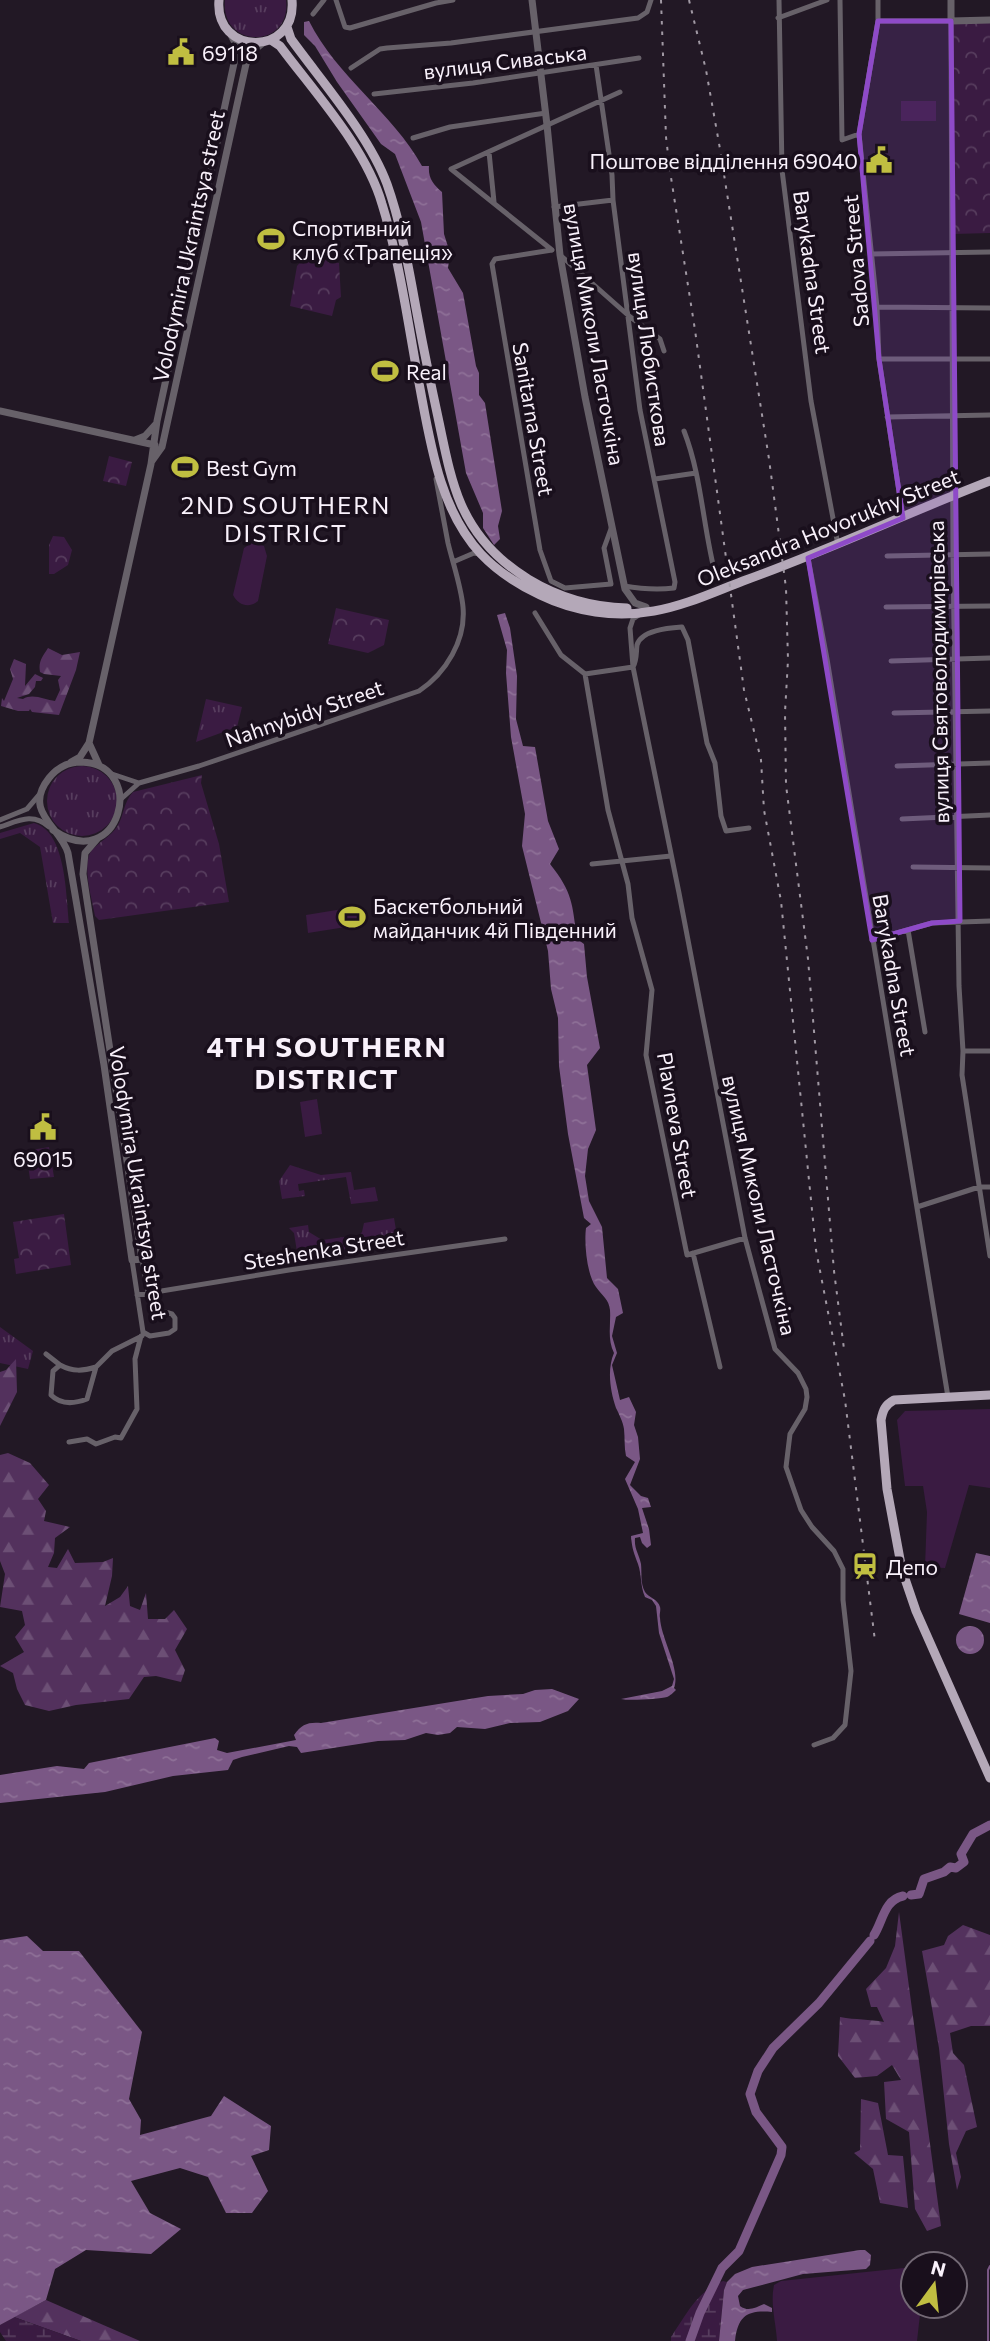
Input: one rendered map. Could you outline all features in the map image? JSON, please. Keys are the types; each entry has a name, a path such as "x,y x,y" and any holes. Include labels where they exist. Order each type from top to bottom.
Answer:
{"main road":[{"path":"211,0 221,20"},
{"name":"Volodymira Ukraintsya street","path":"219,0 221,20 229,32"},
{"path":"292,0 293,11 287,27 291,39 369,148 386,181 408,265 450,472 462,505 485,551"},
{"name":"Volodymira Ukraintsya street","path":"267,41 287,27"},
{"path":"229,32 245,42 267,41 280,46 360,154 382,204 398,268 435,460 452,507 485,551"},
{"path":"398,268 408,265"},
{"path":"426,417 437,414"},
{"name":"Oleksandra Hovorukhy Street","path":"485,551 559,596 612,611 645,610 699,597 808,558 990,481"},
{"path":"990,1395 894,1400 883,1410 881,1420 887,1489 902,1570 916,1611 990,1777"}],"street":[{"path":"317,0 313,14 324,0"},
{"path":"336,0 345,27 350,28 453,0"},
{"name":"вулиця Миколи Ласточкіна","path":"532,0 560,255 585,397 625,587"},
{"path":"351,68 380,49 452,43 638,18 646,12 651,0"},
{"name":"Barykadna Street","path":"779,0 782,170 811,401 838,546"},
{"path":"778,18 827,0"},
{"path":"840,0 842,140 859,134"},
{"name":"Sadova Street","path":"878,0 878,21 859,134 877,307 879,359 903,518"},
{"name":"вулиця Святоволодимирівська","path":"951,0 953,555 959,986 964,1103 990,1256"},
{"path":"878,21 990,20"},
{"name":"Volodymira Ukraintsya street","path":"89,743 152,461 152,444 236,54 237,47 229,32"},
{"name":"Volodymira Ukraintsya street","path":"152,461 162,447 246,64 253,51 267,41"},
{"name":"вулиця Сиваська","path":"374,94 639,58"},
{"name":"вулиця Любисткова","path":"596,65 640,410 675,585 674,588 648,590 625,587"},
{"path":"620,92 453,167 452,171 560,255 629,316 660,339 664,351"},
{"path":"413,138 450,127 546,113"},
{"path":"489,152 494,202"},
{"path":"554,207 614,200"},
{"name":"Sanitarna Street","path":"552,250 495,259 492,264 540,550 551,581 565,587 611,584 604,548 612,526"},
{"path":"871,254 990,252"},
{"path":"877,307 990,308"},
{"path":"879,359 990,359"},
{"path":"0,411 162,447"},
{"path":"887,417 990,415"},
{"path":"135,440 149,433 156,425"},
{"path":"684,431 693,453 716,577"},
{"path":"135,440 146,449 152,461"},
{"name":"Nahnybidy Street","path":"121,799 139,783 199,766 419,691 432,682 443,670 461,635 463,608 435,460"},
{"path":"655,479 696,473"},
{"path":"453,562 485,551"},
{"path":"887,556 990,554"},
{"name":"Barykadna Street","path":"808,558 827,659 948,1397"},
{"path":"625,587 635,603 645,610 633,619 630,628"},
{"path":"625,587 621,604 612,611 626,619 630,628"},
{"path":"886,607 990,606"},
{"path":"535,613 561,655 585,674 633,667 638,643 643,636 682,627 690,648 707,743 715,763 721,816 726,831 749,828"},
{"name":"вулиця Миколи Ласточкіна","path":"630,628 633,667 745,1238 775,1349 798,1373 806,1389 805,1409 790,1434 786,1467 801,1510 834,1551 843,1569 843,1600 851,1671 845,1725 833,1738 814,1745"},
{"path":"891,661 990,658"},
{"path":"585,674 608,810 622,860"},
{"path":"894,713 990,711"},
{"path":"0,820 32,805 52,774 80,757 89,743"},
{"path":"89,743 95,760 114,780 121,799"},
{"path":"897,766 990,763"},
{"path":"68,764 93,764 139,783"},
{"name":"Volodymira Ukraintsya street","path":"42,789 42,812 53,831 65,844 80,920 143,1335 150,1336 169,1333 173,1331 176,1323 172,1314 151,1308 83,874 85,853 117,820 121,799"},
{"path":"902,819 990,815"},
{"path":"0,827 34,818 71,840 82,842 98,838"},
{"path":"592,864 671,856"},
{"name":"Plavneva Street","path":"622,860 631,913 652,994 646,1055 687,1255 693,1253"},
{"path":"913,867 990,868"},
{"path":"872,940 932,923 990,921"},
{"path":"908,930 925,1032"},
{"path":"963,1051 990,1051"},
{"path":"917,1207 990,1186"},
{"name":"Steshenka Street","path":"137,1295 505,1238"},
{"path":"720,1367 693,1253 745,1238"},
{"path":"131,1260 142,1259"},
{"path":"46,1354 69,1370 85,1371 96,1367 111,1352 143,1335"},
{"path":"69,1442 87,1439 96,1444 115,1437 121,1438 137,1409 135,1359 143,1335"},
{"path":"60,1365 53,1371 51,1395 65,1403 87,1399 96,1367"}],"highlighted area":[{"path":"878,21 951,21 960,921 932,923 872,940 808,558 903,518 879,359 859,134"}],"green space":[{"path":"225,0 286,0 285,16 278,28 268,35 244,35 233,28 226,16"},
{"path":"990,20 990,233 952,234 951,21"},
{"path":"901,101 936,101 936,121 901,121"},
{"path":"306,256 339,263 341,297 336,300 332,316 290,306 297,266"},
{"path":"109,456 132,462 126,486 103,481"},
{"path":"53,536 64,537 72,550 68,565 54,574 49,574 49,545"},
{"path":"253,542 264,546 267,556 258,601 247,605 233,595 244,548"},
{"path":"336,608 389,620 384,645 368,653 328,644"},
{"path":"48,648 62,655 80,652 59,715 32,712 30,709 18,711 1,706 2,698 4,701 13,679 10,669 14,659 26,664 25,686 35,674 43,678 36,681 29,694 17,698 35,697 55,701 60,690 58,680 61,676 40,672 40,662"},
{"path":"206,699 242,707 237,727 196,742"},
{"path":"82,766 107,776 117,801 107,826 82,836 57,826 47,801 57,776"},
{"path":"202,775 201,783 219,844 229,902 99,920 95,916 88,882 89,856 117,827 130,796 133,792"},
{"path":"34,823 45,828 58,851 65,881 69,923 53,923 40,847 20,833 0,839 0,833"},
{"path":"361,906 365,924 308,933 306,915"},
{"path":"317,1099 322,1134 305,1137 300,1102"},
{"path":"49,1147 54,1177 30,1179 26,1151"},
{"path":"290,1165 321,1175 351,1172 354,1190 375,1187 378,1201 351,1204 346,1177 298,1184 299,1191 304,1190 305,1196 282,1199 279,1181"},
{"path":"64,1214 71,1265 16,1274 14,1259 19,1258 13,1222"},
{"path":"394,1218 398,1242 352,1249 351,1244 362,1232 364,1223"},
{"path":"308,1225 309,1232 322,1240 344,1237 346,1250 298,1258 294,1233 289,1228"},
{"path":"0,1327 33,1351 28,1369 0,1363"},
{"path":"16,1359 17,1392 0,1426 0,1372 6,1370"},
{"path":"990,1409 990,1488 969,1485 945,1568 925,1567 927,1512 923,1486 905,1486 897,1420 905,1411"},
{"path":"8,1453 30,1463 49,1485 38,1499 46,1511 44,1521 70,1527 55,1538 54,1553 48,1567 57,1568 68,1549 75,1563 103,1562 113,1558 105,1606 120,1597 128,1586 130,1606 140,1610 146,1593 148,1619 165,1619 174,1610 187,1629 175,1650 185,1670 181,1682 156,1676 144,1677 129,1699 49,1711 25,1705 13,1673 0,1666 24,1652 15,1637 25,1625 22,1611 0,1607 5,1574 0,1561 0,1455"},
{"path":"899,1912 941,2226 927,2231 915,2209 909,2132 886,2119 884,2082 901,2080 892,2065 877,2076 855,2078 838,2056 840,2017 884,2022 877,2007 871,2007 866,1989 886,1968 895,1946"},
{"path":"963,1925 990,1935 990,2026 971,2026 950,2033 953,2053 964,2065 977,2127 966,2131 956,2153 961,2177 957,2190 949,2144 939,2048 922,1951 944,1945 948,1936"},
{"path":"861,2099 878,2103 888,2155 903,2156 908,2208 880,2203 873,2169 854,2153 860,2150"},
{"path":"899,2268 899,2320 919,2320 917,2341 777,2341 773,2292 774,2285 781,2281"},
{"path":"723,2281 727,2282 719,2341 671,2341 671,2337 699,2297"},
{"path":"46,2300 140,2341 81,2341 14,2317"},
{"path":"14,2317 81,2341 6,2341 0,2332 0,2325"}],"water":[{"path":"309,21 334,60 396,128 422,166 429,166 432,180 442,192 444,234 450,253 448,268 463,293 479,373 479,395 485,403 502,511 498,526 500,539 494,545 483,528 483,513 466,473 421,222 395,154 381,144 315,46 304,35 304,22"},
{"path":"505,613 510,628 517,676 516,719 523,746 535,747 548,821 559,849 550,864 567,891 577,939 584,944 600,1048 587,1065 596,1130 588,1149 585,1176 589,1201 602,1227 607,1278 618,1289 623,1313 616,1317 612,1336 617,1353 612,1365 620,1400 629,1397 636,1412 634,1425 640,1459 630,1485 641,1496 648,1498 651,1507 642,1508 651,1545 647,1548 640,1537 635,1538 635,1542 641,1564 643,1589 660,1607 661,1626 675,1672 676,1690 663,1698 621,1699 662,1691 672,1686 674,1679 659,1633 656,1606 652,1600 645,1597 642,1588 639,1568 632,1544 631,1536 643,1533 638,1509 625,1479 635,1462 626,1456 623,1426 611,1387 610,1373 614,1353 610,1337 609,1306 593,1282 588,1267 585,1235 586,1228 591,1224 584,1218 568,1134 559,1066 558,1018 551,989 548,951 522,846 525,814 511,737 507,650 497,615"},
{"path":"976,1553 990,1556 990,1623 959,1614"},
{"path":"970,1626 980,1630 984,1640 980,1650 970,1654 960,1650 956,1640 960,1630"},
{"path":"552,1689 579,1699 568,1711 540,1722 510,1723 485,1729 457,1727 450,1733 438,1735 426,1733 405,1740 378,1741 301,1753 297,1747 289,1746 233,1760 228,1770 173,1776 105,1792 0,1803 0,1775 57,1766 84,1769 89,1763 215,1738 219,1741 217,1750 227,1753 296,1740 294,1735 309,1723"},
{"path":"27,1936 43,1951 79,1951 142,2032 129,2099 141,2120 140,2135 211,2116 224,2096 271,2126 269,2150 251,2156 268,2191 252,2213 226,2213 208,2177 180,2168 131,2181 150,2213 181,2229 151,2254 86,2250 55,2269 46,2300 0,2325 0,1940"},
{"path":"860,2250 871,2255 870,2265 866,2269 803,2274 743,2290 738,2296 740,2306 749,2309 764,2304 772,2308 772,2312 751,2313 739,2325 735,2341 719,2341 724,2290 735,2274 752,2267"}],"waterway":[{"path":"911,1895 919,1894 924,1879 950,1867 956,1868 964,1862 961,1854 973,1834 990,1825"},
{"path":"874,1935 888,1906 903,1896"},
{"path":"690,2341 722,2268 739,2251 781,2155 782,2147 756,2112 750,2094 758,2071 773,2048 819,2003 870,1941"},
{"path":"988,2341 990,2266"}],"railway":[{"path":"661,0 666,137 670,171 695,330 744,690 761,760 764,810 781,901 816,1250 845,1400 875,1641"},
{"path":"689,0 706,70 720,149 769,459 786,588 786,785 808,959 834,1271 844,1349"}],"place":[{"name":"69118","path":"181,52"},
{"name":"Поштове відділення 69040","path":"879,160"},
{"name":"Спортивний клуб «Трапеція»","path":"271,239"},
{"name":"Real","path":"385,371"},
{"name":"Best Gym","path":"185,467"},
{"name":"Баскетбольний майданчик 4й Південний","path":"352,917"},
{"name":"69015","path":"43,1127"},
{"name":"Депо","path":"865,1566"}],"district":[{"name":"2ND SOUTHERN DISTRICT","path":"286,518"},
{"name":"4TH SOUTHERN DISTRICT","path":"327,1062"}]}
